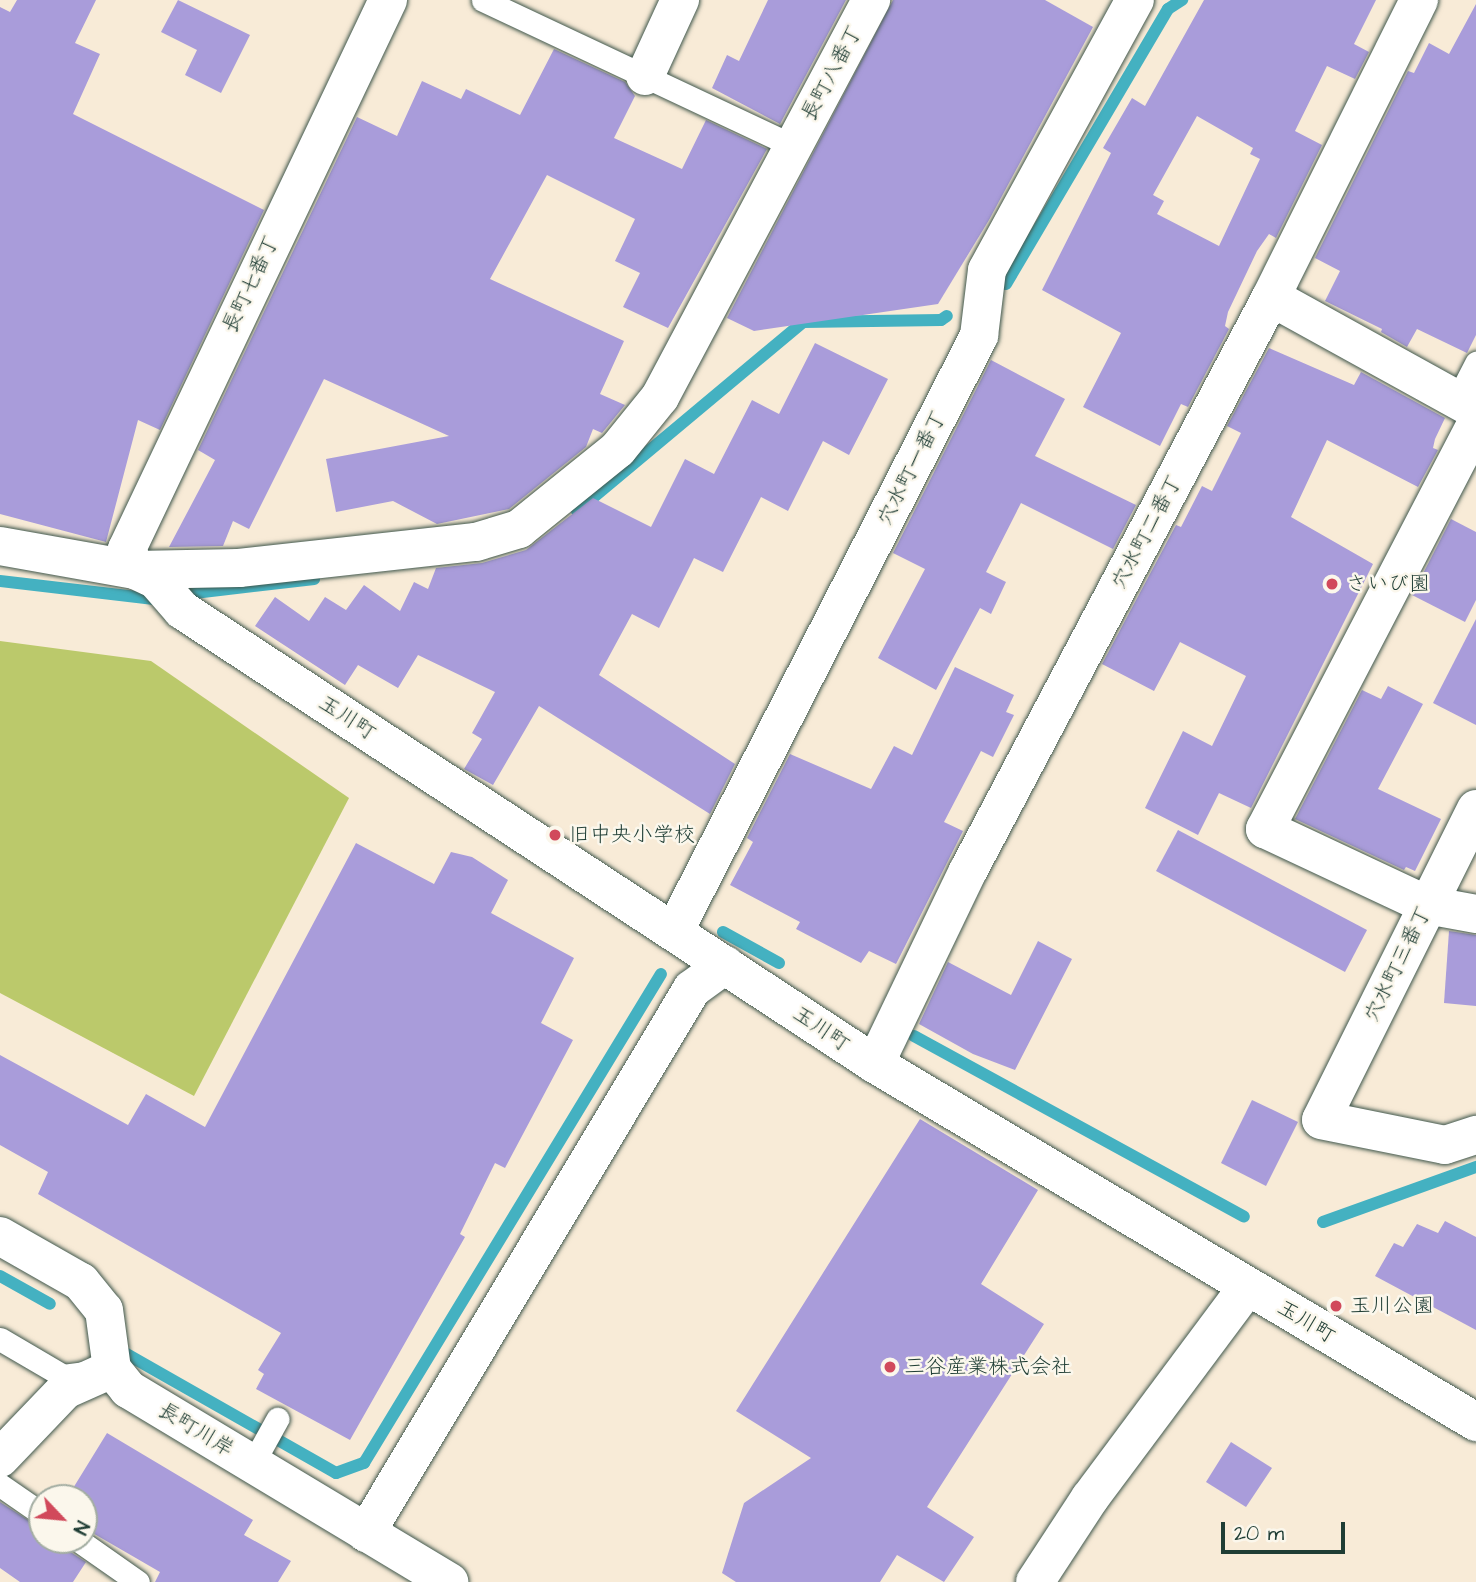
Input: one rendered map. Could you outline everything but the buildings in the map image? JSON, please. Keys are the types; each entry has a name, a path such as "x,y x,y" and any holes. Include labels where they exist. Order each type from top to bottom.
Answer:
{"street":[{"name":"長町七番丁","path":"146,575 127,549 388,0"},
{"path":"645,76 680,0"},
{"name":"穴水町一番丁","path":"674,933 979,336 987,270 1135,0"},
{"name":"穴水町二番丁","path":"876,1064 968,872 1271,297 1419,0"},
{"name":"長町八番丁","path":"0,547 146,575 239,568 476,542 519,529 618,449 660,397 793,146 861,3"},
{"path":"1271,297 1470,411 1265,829 1427,905 1476,914"},
{"name":"玉川町","path":"146,575 182,610 876,1064 1476,1422"},
{"name":"穴水町三番丁","path":"1476,809 1321,1120 1445,1145 1476,1135"},
{"path":"366,1533 692,989 725,965"},
{"path":"0,1236 81,1282 104,1310 112,1369 65,1390 0,1458"},
{"path":"1035,1582 1090,1498 1247,1287"},
{"name":"長町川岸","path":"112,1369 128,1389 263,1445 366,1533 449,1582"}],"lane":[{"path":"483,0 793,146"},
{"path":"1470,411 1476,363"},
{"path":"0,1339 63,1376 112,1369"},
{"path":"0,1485 28,1504"},
{"path":"98,1554 138,1582"}],"green space":[{"path":"0,641 151,661 349,798 194,1096 0,993"}],"waterway":[{"path":"1006,284 1168,9 1182,0"},
{"path":"577,511 803,322 941,320 947,316"},
{"path":"186,594 314,579"},
{"path":"0,581 154,599"},
{"path":"723,932 779,963"},
{"path":"123,1352 336,1473 364,1463 661,974"},
{"path":"914,1036 1244,1217"},
{"path":"1323,1222 1476,1167"},
{"path":"0,1276 50,1304"}],"place":[{"name":"さいび園","path":"1332,584"},
{"name":"旧中央小学校","path":"555,835"},
{"name":"玉川公園","path":"1336,1306"},
{"name":"三谷産業株式会社","path":"890,1367"}]}
